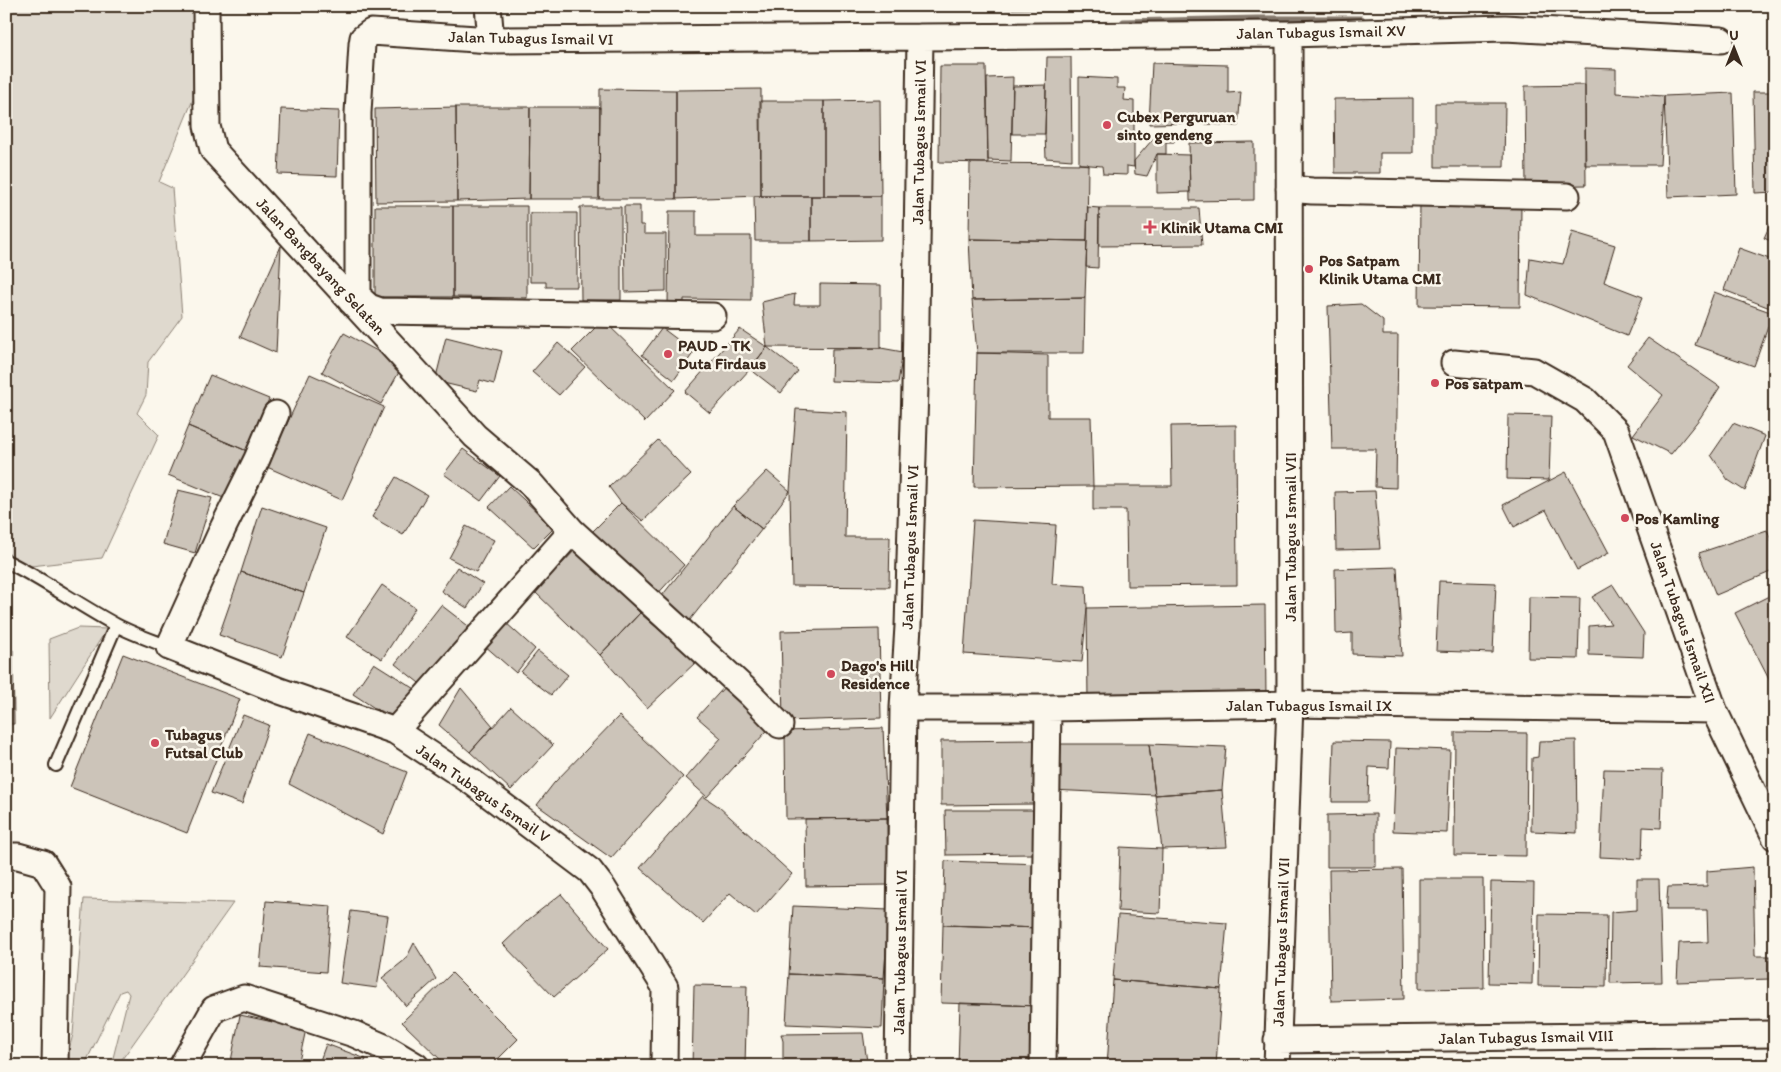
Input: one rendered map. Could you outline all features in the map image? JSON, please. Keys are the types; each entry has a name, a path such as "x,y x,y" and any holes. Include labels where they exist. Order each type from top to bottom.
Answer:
{"street":[{"name":"Jalan Bangbayang Selatan","path":"206,6 206,112 207,126 214,150 355,299 475,436 531,484 572,531 780,724"},
{"path":"488,6 491,40"},
{"name":"Jalan Tubagus Ismail XV","path":"920,37 1289,34 1505,28 1721,40"},
{"name":"Jalan Tubagus Ismail VI","path":"355,299 358,113 363,38 371,32 491,40 920,37 915,388 904,708 898,1066"},
{"name":"Jalan Tubagus Ismail VII","path":"1277,1066 1290,704 1289,34"},
{"path":"1289,189 1567,196"},
{"path":"355,299 380,311 713,316"},
{"name":"Jalan Tubagus Ismail XII","path":"1454,363 1534,371 1585,400 1616,431 1714,710 1775,837"},
{"path":"169,647 223,528 257,459 276,414"},
{"path":"396,731 572,531"},
{"name":"Jalan Tubagus Ismail V","path":"169,647 280,691 396,731 472,782 590,871 603,888 665,987 664,1066"},
{"name":"Jalan Tubagus Ismail IX","path":"904,708 1290,704 1714,710"},
{"path":"1043,1066 1048,708"},
{"path":"6,856 18,856 43,863 58,887 55,1066"},
{"path":"182,1066 214,1009 244,998 316,1020 380,1056 416,1066"},
{"name":"Jalan Tubagus Ismail VIII","path":"1277,1040 1775,1034"}],"lane":[{"path":"6,562 30,573 116,625 169,647"},
{"path":"56,765 116,625"}],"shaded area":[{"path":"6,6 201,6 199,85 159,182 172,188 182,316 148,362 146,395 137,413 159,435 102,558 31,566 6,554"},
{"path":"78,628 107,629 50,718 49,639"},
{"path":"84,899 233,903 120,1062 114,1063 113,1058 129,994 126,990 120,992 84,1066 70,1066 68,1054 73,1034"}],"building":[{"path":"295,6 318,6 319,9 295,10"},
{"path":"714,6 753,6 753,10"},
{"path":"757,6 817,6 757,11"},
{"path":"956,6 1085,6 1085,8 956,10"},
{"path":"1047,57 1071,57 1072,160 1046,158"},
{"path":"1152,63 1228,65 1228,93 1241,92 1238,126 1191,123 1149,124"},
{"path":"940,66 986,66 988,163 939,162"},
{"path":"1585,68 1616,69 1616,93 1664,96 1660,165 1585,165"},
{"path":"1013,77 1011,161 988,160 987,78"},
{"name":"Cubex Perguruan sinto gendeng","path":"1079,77 1117,79 1117,88 1125,88 1124,100 1134,101 1134,167 1127,166 1127,175 1103,174 1102,166 1079,164"},
{"path":"1046,85 1045,134 1012,134 1013,86"},
{"path":"1585,85 1586,185 1526,186 1525,86"},
{"path":"600,89 676,90 676,199 599,199"},
{"path":"761,89 761,196 676,199 676,90"},
{"path":"1753,92 1775,92 1775,192 1755,193"},
{"path":"1733,93 1736,194 1668,197 1664,96"},
{"path":"1413,98 1413,153 1380,153 1380,173 1335,173 1334,99"},
{"path":"880,100 881,196 824,196 824,101"},
{"path":"760,101 824,101 824,196 761,196"},
{"path":"1435,103 1505,103 1504,167 1435,167"},
{"path":"456,107 457,201 376,202 375,109"},
{"path":"456,107 530,107 529,199 457,201"},
{"path":"530,107 600,107 599,199 529,199"},
{"path":"281,109 339,111 337,176 278,174"},
{"path":"1159,132 1175,136 1174,142 1166,142 1166,154 1157,154 1147,176 1135,174 1134,161"},
{"path":"1254,142 1254,200 1190,201 1189,143"},
{"path":"1157,154 1189,155 1190,192 1157,193"},
{"path":"970,163 1088,164 1087,241 969,239"},
{"path":"754,196 811,196 811,241 755,241"},
{"path":"811,196 881,196 881,240 811,241"},
{"path":"1420,202 1521,203 1520,307 1419,306"},
{"path":"375,206 453,206 453,297 375,297"},
{"path":"453,206 527,206 527,298 453,297"},
{"path":"624,206 640,206 640,225 644,225 644,234 666,234 666,291 625,292"},
{"path":"580,207 621,207 621,300 581,300"},
{"path":"1088,207 1099,208 1098,268 1086,267"},
{"name":"Klinik Utama CMI","path":"1099,208 1199,208 1202,245 1099,246"},
{"path":"669,211 696,211 696,236 751,236 751,300 684,299 684,308 668,308"},
{"path":"530,213 577,213 577,287 546,287 546,282 530,282"},
{"path":"1775,213 1775,243 1764,238"},
{"path":"1572,232 1615,245 1604,282 1643,297 1627,336 1527,295 1530,258 1563,264"},
{"path":"969,239 1087,241 1085,298 972,300"},
{"path":"281,246 276,353 240,337"},
{"path":"1739,248 1775,261 1775,295 1770,308 1724,290"},
{"path":"820,284 881,285 881,348 767,347 762,302 795,294 794,305 820,305"},
{"path":"1714,292 1773,313 1754,366 1695,345"},
{"path":"1085,298 1084,353 977,353 972,300"},
{"path":"1361,304 1383,321 1383,335 1398,335 1396,488 1375,487 1376,449 1332,449 1328,306"},
{"path":"603,320 675,390 645,422 572,351"},
{"name":"PAUD - TK Duta Firdaus","path":"662,328 694,352 674,380 642,355"},
{"path":"740,329 767,347 750,369 710,413 685,392"},
{"path":"344,333 403,365 381,404 322,372"},
{"path":"446,337 502,351 494,384 480,380 477,391 435,381"},
{"path":"1648,338 1720,387 1700,418 1671,454 1633,435 1663,395 1627,365"},
{"path":"558,343 585,367 559,395 532,372"},
{"path":"767,347 798,371 781,393 750,369"},
{"path":"881,348 903,352 898,383 831,381 832,349"},
{"path":"977,353 1048,355 1048,417 1091,417 1093,486 974,487"},
{"path":"310,374 384,407 342,500 267,467"},
{"path":"210,375 269,399 247,451 188,426"},
{"path":"796,409 847,412 845,537 890,537 889,587 792,586 790,491"},
{"path":"1508,415 1551,416 1549,480 1507,479"},
{"path":"1733,423 1765,436 1745,491 1728,480 1711,455"},
{"path":"1236,425 1237,585 1127,586 1126,510 1093,510 1093,486 1172,486 1171,426"},
{"path":"188,426 247,451 226,499 168,475"},
{"path":"658,440 691,475 643,521 621,503 609,487"},
{"path":"463,449 500,476 481,501 444,474"},
{"path":"767,471 790,491 762,529 733,506"},
{"path":"1566,472 1609,553 1577,570 1546,510 1514,527 1503,505"},
{"path":"396,477 427,495 403,535 372,517"},
{"path":"509,486 554,528 534,548 489,507"},
{"path":"178,490 212,498 195,553 163,544"},
{"path":"1375,491 1380,549 1336,550 1335,492"},
{"path":"621,503 684,565 653,599 590,534"},
{"path":"262,506 326,528 304,593 241,572"},
{"path":"733,506 762,529 686,625 657,602"},
{"path":"973,520 1056,525 1052,584 1086,586 1087,608 1082,662 964,654"},
{"path":"466,526 494,540 476,572 449,558"},
{"path":"1767,530 1775,548 1775,570 1716,595 1699,553"},
{"path":"577,548 640,613 600,655 535,592"},
{"path":"457,567 483,584 467,608 441,591"},
{"path":"1397,567 1402,656 1352,654 1352,633 1336,634 1335,569"},
{"path":"241,572 304,593 282,657 219,635"},
{"path":"1439,581 1496,583 1493,653 1436,651"},
{"path":"382,585 415,608 382,659 347,637"},
{"path":"1613,585 1644,633 1643,657 1589,655 1589,626 1611,624 1592,597"},
{"path":"1775,593 1775,689 1774,689 1735,613"},
{"path":"1529,597 1580,598 1578,659 1528,658"},
{"path":"441,605 476,632 428,690 395,664"},
{"path":"1265,605 1266,698 1088,701 1087,608"},
{"path":"640,613 696,662 647,708 600,655"},
{"path":"505,622 535,649 516,673 484,645"},
{"name":"Dago's Hill Residence","path":"879,629 881,718 783,721 781,631"},
{"path":"6,650 13,650 14,724 6,724"},
{"path":"538,651 568,675 551,695 521,672"},
{"name":"Tubagus Futsal Club","path":"123,654 240,699 187,833 70,787"},
{"path":"374,663 420,692 399,724 353,694"},
{"path":"728,683 774,723 707,797 686,778 721,738 697,717"},
{"path":"461,688 493,726 470,752 439,725"},
{"path":"511,707 553,745 511,790 470,752"},
{"path":"243,715 269,725 242,804 211,793"},
{"path":"619,716 683,777 611,858 537,805 554,783"},
{"path":"883,728 887,818 786,819 785,731"},
{"path":"1455,732 1527,733 1526,856 1454,855"},
{"path":"310,733 407,772 383,834 289,784"},
{"path":"1034,740 1035,804 941,805 941,741"},
{"path":"1576,740 1577,833 1531,831 1532,758 1538,757 1539,741"},
{"path":"1334,741 1390,742 1389,768 1369,767 1368,802 1332,802"},
{"path":"1052,744 1149,744 1155,795 1052,790"},
{"path":"1149,744 1226,747 1222,790 1155,795"},
{"path":"1396,748 1450,750 1447,833 1393,831"},
{"path":"1604,769 1663,770 1661,828 1643,827 1642,859 1600,857"},
{"path":"1222,790 1227,847 1162,849 1155,795"},
{"path":"703,796 718,806 792,874 756,915 730,893 703,923 640,868"},
{"path":"945,810 1033,810 1033,854 946,855"},
{"path":"1376,814 1376,867 1327,867 1327,815"},
{"path":"887,818 888,885 806,886 805,819"},
{"path":"1120,847 1162,849 1160,913 1118,911"},
{"path":"945,861 1043,864 1041,928 943,925"},
{"path":"1753,867 1755,956 1770,956 1770,979 1677,982 1679,943 1708,942 1707,910 1666,910 1668,887 1707,886 1707,871"},
{"path":"1402,869 1404,999 1331,1001 1329,870"},
{"path":"1419,879 1483,879 1484,988 1419,989"},
{"path":"1637,879 1659,879 1662,982 1610,983 1611,912 1637,910"},
{"path":"1491,882 1534,883 1532,984 1489,983"},
{"path":"561,894 608,949 554,997 503,944 528,920"},
{"path":"266,901 331,906 326,972 260,967"},
{"path":"793,906 889,910 884,978 789,974"},
{"path":"351,911 388,916 377,988 340,983"},
{"path":"1539,914 1607,915 1606,987 1538,986"},
{"path":"1118,915 1227,923 1221,989 1113,980"},
{"path":"943,925 1041,928 1039,1006 941,1003"},
{"path":"414,943 436,979 406,1006 382,978 406,959"},
{"path":"452,973 518,1039 491,1066 447,1066 402,1022"},
{"path":"789,974 884,978 882,1028 786,1024"},
{"path":"1113,980 1221,989 1216,1066 1107,1066"},
{"path":"694,985 747,986 745,1066 692,1066"},
{"path":"960,1003 1039,1006 1037,1066 958,1066"},
{"path":"240,1015 306,1029 298,1066 230,1066"},
{"path":"863,1033 867,1062 783,1064 783,1041 781,1034"},
{"path":"326,1044 366,1059 363,1066 318,1066"}],"waterway":[{"path":"1124,23 1361,20"}],"place":[{"name":"Cubex Perguruan sinto gendeng","path":"1107,125"},
{"name":"Klinik Utama CMI","path":"1150,227"},
{"name":"Pos Satpam Klinik Utama CMI","path":"1309,269"},
{"name":"PAUD - TK Duta Firdaus","path":"668,354"},
{"name":"Pos satpam","path":"1435,383"},
{"name":"Pos Kamling","path":"1625,518"},
{"name":"Dago's Hill Residence","path":"831,674"},
{"name":"Tubagus Futsal Club","path":"155,743"}]}
